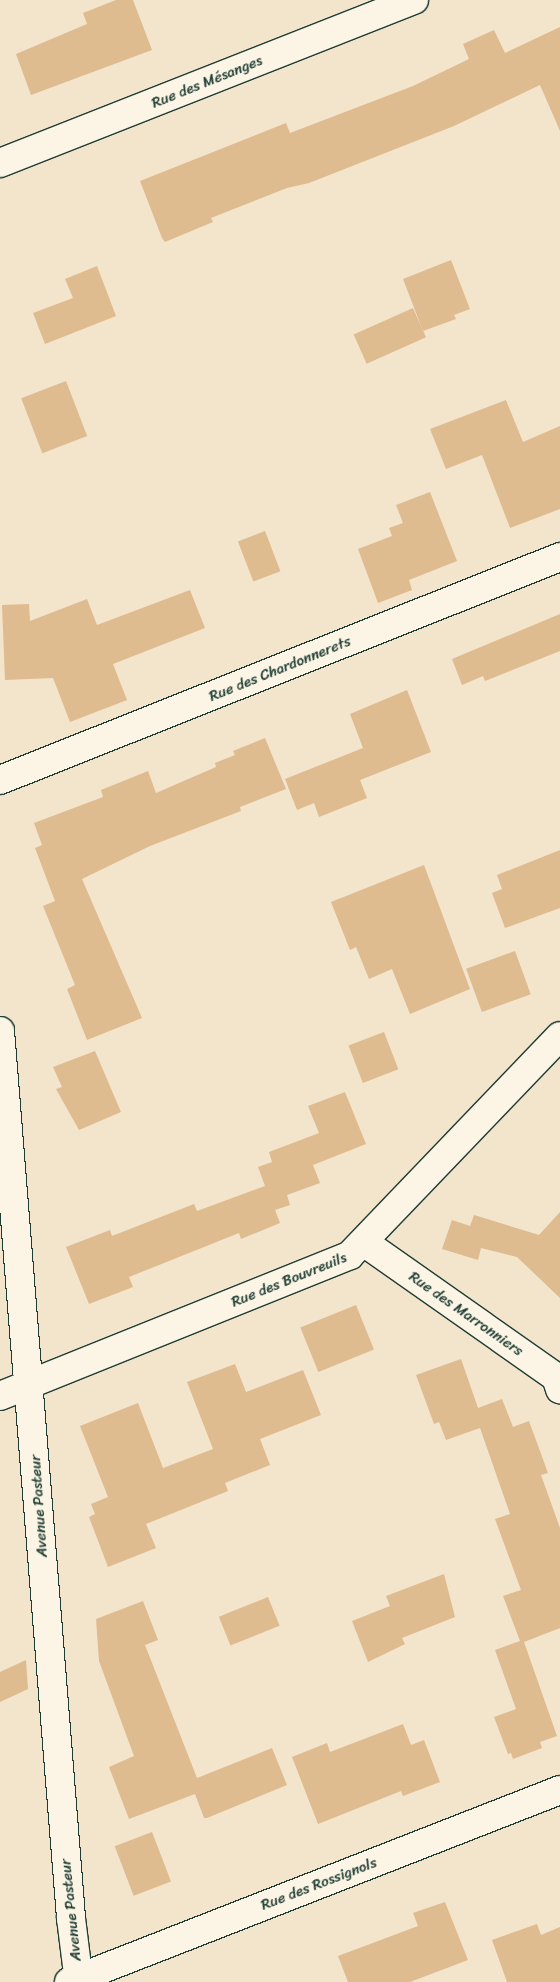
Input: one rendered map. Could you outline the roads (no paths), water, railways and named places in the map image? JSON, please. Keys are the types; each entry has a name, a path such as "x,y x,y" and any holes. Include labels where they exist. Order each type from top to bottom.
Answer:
{"street":[{"name":"Rue des Mésanges","path":"0,163 414,0"},
{"name":"Rue des Chardonnerets","path":"0,780 560,558"},
{"name":"Avenue Pasteur","path":"0,1030 76,1981"},
{"name":"Rue des Bouvreuils","path":"0,1396 350,1255 365,1243 560,1036"},
{"name":"Rue des Marronniers","path":"365,1243 559,1380"},
{"name":"Rue des Rossignols","path":"76,1981 560,1790"}]}
